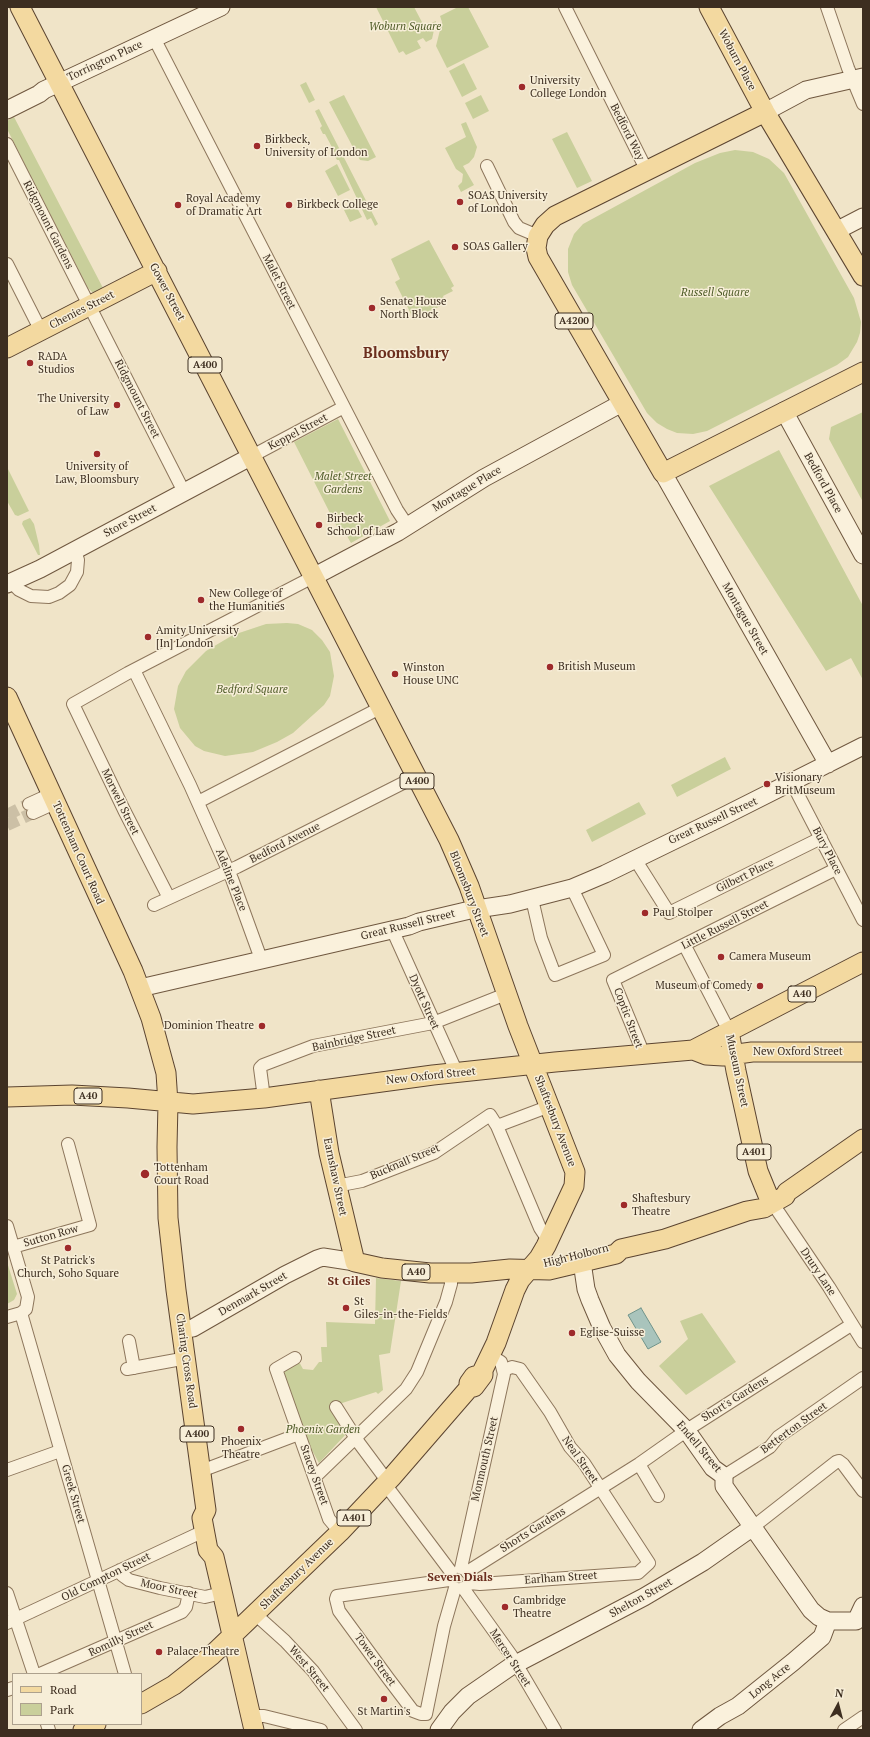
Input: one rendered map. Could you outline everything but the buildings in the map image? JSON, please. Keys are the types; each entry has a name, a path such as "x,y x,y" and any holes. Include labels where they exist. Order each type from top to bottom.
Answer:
{"main road":[{"name":"Gower Street","path":"20,7 313,577"},
{"name":"Woburn Place","path":"709,7 765,112"},
{"path":"538,236 544,225 555,216 765,112 863,276"},
{"name":"A4200","path":"538,236 536,248 542,266 663,473"},
{"name":"Chenies Street","path":"7,348 156,271"},
{"path":"663,473 863,372"},
{"name":"A400","path":"313,577 380,708"},
{"name":"Tottenham Court Road","path":"7,697 140,988 151,1018 166,1073 168,1103"},
{"name":"Bloomsbury Street","path":"380,708 455,854 506,994 534,1065"},
{"name":"A40","path":"693,1050 863,962"},
{"name":"Museum Street","path":"729,1031 766,1203"},
{"name":"New Oxford Street","path":"168,1103 194,1104 264,1098 457,1073 693,1050 706,1055 723,1056 752,1052 863,1052"},
{"name":"Shaftesbury Avenue","path":"142,1703 186,1676 232,1636 340,1532 387,1483 469,1388 469,1383 486,1363 515,1290 520,1280 531,1270 539,1258 568,1200 576,1178 534,1065"},
{"name":"Earnshaw Street","path":"318,1090 326,1140 355,1262"},
{"name":"A40","path":"7,1097 72,1095 128,1098 168,1103"},
{"name":"Charing Cross Road","path":"168,1103 168,1218 206,1510 202,1518 208,1550 214,1557 253,1723"},
{"name":"High Holborn","path":"531,1270 548,1261 581,1256 616,1254 621,1249 665,1239 766,1203 783,1191 787,1192 863,1139"},
{"name":"A40","path":"355,1262 401,1270 451,1273 510,1269 531,1270"},
{"name":"A400","path":"206,1510 211,1515 214,1529 216,1548 214,1557"}],"street":[{"name":"Torrington Place","path":"7,110 59,83 221,7"},
{"name":"Bedford Way","path":"565,7 647,171"},
{"path":"827,7 858,78 863,104"},
{"name":"Malet Street","path":"154,38 397,510 407,526"},
{"path":"765,112 806,90 858,78"},
{"name":"Ridgmount Gardens","path":"7,144 90,306"},
{"path":"487,166 508,212 518,228 538,236"},
{"path":"836,231 863,217"},
{"path":"7,264 41,331"},
{"name":"Ridgmount Street","path":"90,306 184,492"},
{"name":"Montague Place","path":"313,577 398,532 484,478 622,403"},
{"name":"Keppel Street","path":"252,456 344,407"},
{"name":"Bedford Place","path":"784,411 863,555"},
{"name":"Store Street","path":"9,583 75,550 252,456"},
{"name":"Montague Street","path":"663,473 828,764"},
{"path":"9,583 31,596 49,597 59,593 70,585 77,572 78,560 75,550"},
{"path":"313,577 139,668 198,802 380,708"},
{"name":"Morwell Street","path":"139,668 73,704 124,810 169,898"},
{"name":"Great Russell Street","path":"140,988 476,909 492,908 532,899 572,888 792,783 863,746"},
{"name":"Bedford Avenue","path":"154,905 228,872 415,777"},
{"name":"Bury Place","path":"792,783 863,920"},
{"path":"31,809 53,798"},
{"name":"Adeline Place","path":"198,802 232,879 261,959"},
{"name":"Gilbert Place","path":"635,859 668,913 821,838"},
{"name":"Little Russell Street","path":"613,980 685,946 836,869"},
{"path":"532,899 541,938 555,975 604,955 572,888"},
{"name":"Dyott Street","path":"392,929 433,1023 457,1073"},
{"name":"Museum Street","path":"685,946 729,1031"},
{"name":"Coptic Street","path":"613,980 640,1045 642,1056"},
{"path":"433,1023 506,994"},
{"name":"Bainbridge Street","path":"264,1098 260,1068 263,1065 313,1046 433,1023"},
{"path":"549,1238 540,1228 497,1126 550,1106"},
{"name":"Bucknall Street","path":"336,1186 362,1181 434,1153 490,1115 497,1126"},
{"name":"Sutton Row","path":"13,1247 90,1225 68,1144"},
{"name":"Drury Lane","path":"766,1203 829,1287 851,1325 863,1342"},
{"path":"7,1226 28,1297 26,1309 21,1313 7,1317"},
{"name":"Endell Street","path":"581,1256 586,1289 602,1328 617,1355 638,1381 691,1428 713,1468 724,1476 724,1486 811,1610 819,1617 828,1621"},
{"name":"Denmark Street","path":"182,1330 193,1328 285,1275 324,1258 355,1262"},
{"path":"314,1476 406,1389 417,1372 446,1302 451,1284 451,1273"},
{"name":"Greek Street","path":"21,1313 125,1673"},
{"name":"Short's Gardens","path":"600,1488 851,1325"},
{"path":"129,1341 131,1369 187,1358"},
{"name":"Stacey Street","path":"295,1358 276,1369 329,1519 340,1532"},
{"path":"486,1363 499,1360 504,1370"},
{"name":"Neal Street","path":"504,1370 512,1367 520,1369 550,1412 570,1447 584,1463 649,1563"},
{"name":"Monmouth Street","path":"426,1714 444,1630 459,1579 504,1370"},
{"name":"Betterton Street","path":"724,1476 770,1447 778,1437 863,1378"},
{"name":"Mercer Street","path":"336,1407 387,1483 459,1579 516,1664 555,1730"},
{"path":"201,1471 299,1434"},
{"path":"7,1470 60,1451"},
{"name":"Shelton Street","path":"439,1730 452,1712 468,1696 516,1664 644,1597 703,1562 753,1527 836,1462 841,1462 863,1491"},
{"path":"639,1464 658,1496"},
{"name":"Shorts Gardens","path":"459,1579 600,1488"},
{"name":"Old Compton Street","path":"11,1622 204,1531"},
{"name":"Earlham Street","path":"337,1596 459,1579 480,1584 638,1573 649,1563"},
{"name":"Moor Street","path":"120,1570 122,1575 129,1580 189,1594 205,1597 222,1593"},
{"path":"7,1593 11,1622 34,1673"},
{"name":"Romilly Street","path":"42,1673 184,1611 189,1594"},
{"name":"Tower Street","path":"337,1596 336,1602 339,1611 388,1678 413,1711 426,1714"},
{"name":"West Street","path":"255,1614 285,1641 313,1671 356,1730"},
{"path":"828,1621 861,1618"},
{"name":"Long Acre","path":"700,1730 738,1706 798,1658 822,1637 828,1621"},
{"path":"253,1723 264,1716 321,1730"},
{"path":"844,1730 863,1717"}],"green space":[{"name":"Woburn Square","path":"376,7 414,7 424,26 436,21 432,39 426,42 423,38 417,41 421,48 406,55 403,51 399,53"},
{"path":"458,7 468,7 489,47 447,68 436,46 442,22 440,16"},
{"path":"464,63 477,89 462,97 449,71"},
{"path":"306,82 315,100 309,103 300,85"},
{"path":"344,95 376,157 368,161 360,160 329,102"},
{"path":"481,95 489,111 473,119 465,103"},
{"path":"319,109 378,224 375,226 371,218 367,220 339,160 337,160 325,134 323,134 320,128 322,126 315,111"},
{"path":"14,117 103,288 95,292 92,292 88,288 7,129 7,121"},
{"path":"466,122 477,147 474,157 469,163 463,166 474,185 461,192 458,186 462,182 463,174 456,169 445,148 466,137 461,124"},
{"path":"567,132 592,181 577,188 552,139"},
{"name":"Russell Square","path":"735,150 753,152 769,159 784,173 854,298 861,322 860,333 857,342 848,357 837,365 707,431 693,434 677,433 657,423 647,413 572,285 568,272 568,249 574,234 583,224 695,163 720,153"},
{"path":"337,164 350,190 338,196 325,171"},
{"path":"355,204 362,217 350,222 344,210"},
{"path":"429,240 454,286 451,288 453,291 443,296 446,303 414,320 395,282 400,279 391,259"},
{"path":"863,412 863,502 829,439 831,427"},
{"name":"Malet Street Gardens","path":"338,419 390,521 351,543 343,529 339,530 335,523 294,442"},
{"path":"779,450 863,606 863,680 851,658 826,671 709,486"},
{"path":"7,467 29,511 18,516 15,515 7,501"},
{"path":"30,518 34,524 40,555 38,555 22,524 23,521"},
{"name":"Bedford Square","path":"266,624 298,624 312,630 322,640 330,652 334,676 330,696 324,705 293,733 277,742 253,752 225,756 204,751 195,746 180,728 174,709 178,686 186,671 206,651 233,635"},
{"path":"725,757 731,769 677,797 671,785"},
{"path":"639,802 646,814 592,842 586,830"},
{"path":"7,1262 17,1294 14,1300 7,1304"},
{"name":"Phoenix Garden","path":"376,1278 401,1281 390,1353 379,1355 383,1390 378,1394 376,1392 333,1406 347,1433 319,1463 308,1443 281,1369 298,1360 303,1369 313,1370 319,1362 322,1362 321,1347 327,1347 326,1322 375,1324"},
{"path":"702,1313 736,1362 686,1395 659,1366 688,1339 680,1321"}],"water":[{"path":"641,1308 661,1342 648,1349 628,1315"}],"tunnel":[{"path":"7,815 29,804"},
{"path":"7,825 33,813"}],"place":[{"name":"University College London","path":"522,87"},
{"name":"Birkbeck, University of London","path":"257,146"},
{"name":"SOAS University of London","path":"460,202"},
{"name":"Royal Academy of Dramatic Art","path":"178,205"},
{"name":"Birkbeck College","path":"289,205"},
{"name":"SOAS Gallery","path":"455,247"},
{"name":"Senate House North Block","path":"372,308"},
{"name":"RADA Studios","path":"30,363"},
{"name":"The University of Law","path":"117,405"},
{"name":"University of Law, Bloomsbury","path":"97,454"},
{"name":"Birbeck School of Law","path":"319,525"},
{"name":"New College of the Humanities","path":"201,600"},
{"name":"Amity University [In] London","path":"148,637"},
{"name":"British Museum","path":"550,667"},
{"name":"Winston House UNC","path":"395,674"},
{"name":"Visionary BritMuseum","path":"767,784"},
{"name":"Paul Stolper","path":"645,913"},
{"name":"Camera Museum","path":"721,957"},
{"name":"Museum of Comedy","path":"760,986"},
{"name":"Dominion Theatre","path":"262,1026"},
{"name":"Tottenham Court Road","path":"145,1174"},
{"name":"Shaftesbury Theatre","path":"624,1205"},
{"name":"St Patrick's Church, Soho Square","path":"68,1248"},
{"name":"St Giles-in-the-Fields","path":"346,1308"},
{"name":"Eglise-Suisse","path":"572,1333"},
{"name":"Phoenix Theatre","path":"241,1429"},
{"name":"Cambridge Theatre","path":"505,1607"},
{"name":"Palace Theatre","path":"159,1652"},
{"name":"St Martin's","path":"384,1699"}],"district":[{"name":"Bloomsbury","path":"406,354"},
{"name":"St Giles","path":"349,1282"},
{"name":"Seven Dials","path":"460,1578"}]}
